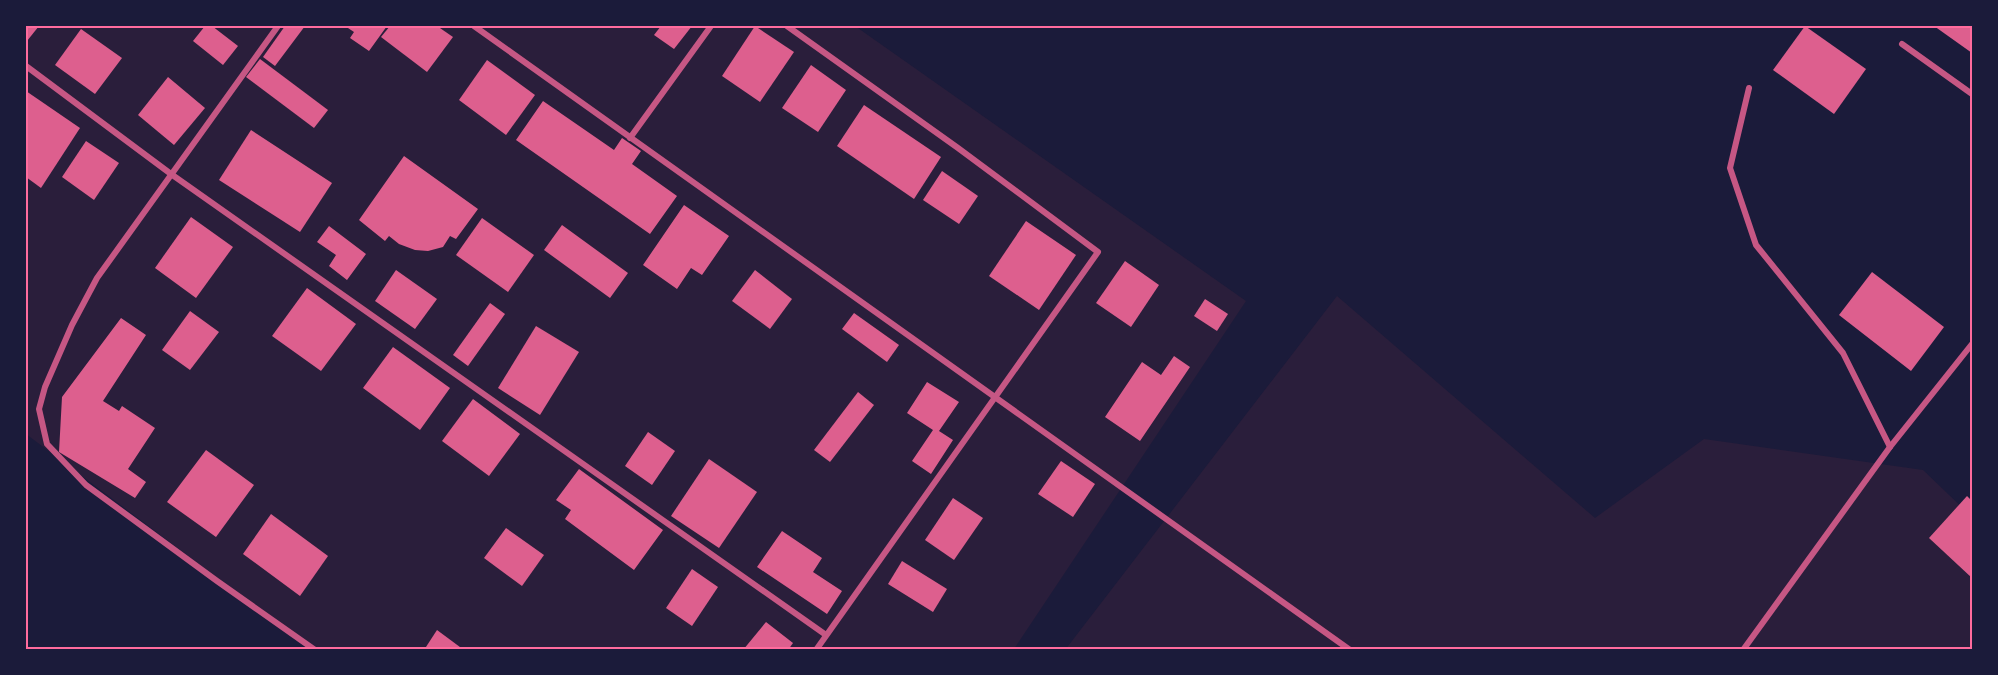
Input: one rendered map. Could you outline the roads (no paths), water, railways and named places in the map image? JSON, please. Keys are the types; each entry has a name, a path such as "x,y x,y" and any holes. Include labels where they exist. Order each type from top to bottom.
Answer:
{"street":[{"path":"278,26 97,278 72,325 45,387 39,409 47,444 86,485 315,650"},
{"path":"474,26 1350,650"},
{"path":"630,138 711,26"},
{"path":"787,26 958,148 1098,252 816,650"},
{"path":"1902,44 1972,94"},
{"path":"26,66 171,174 826,635"},
{"path":"1749,88 1730,168 1756,245 1843,354 1890,447"},
{"path":"1743,650 1890,447 1972,344"}]}
